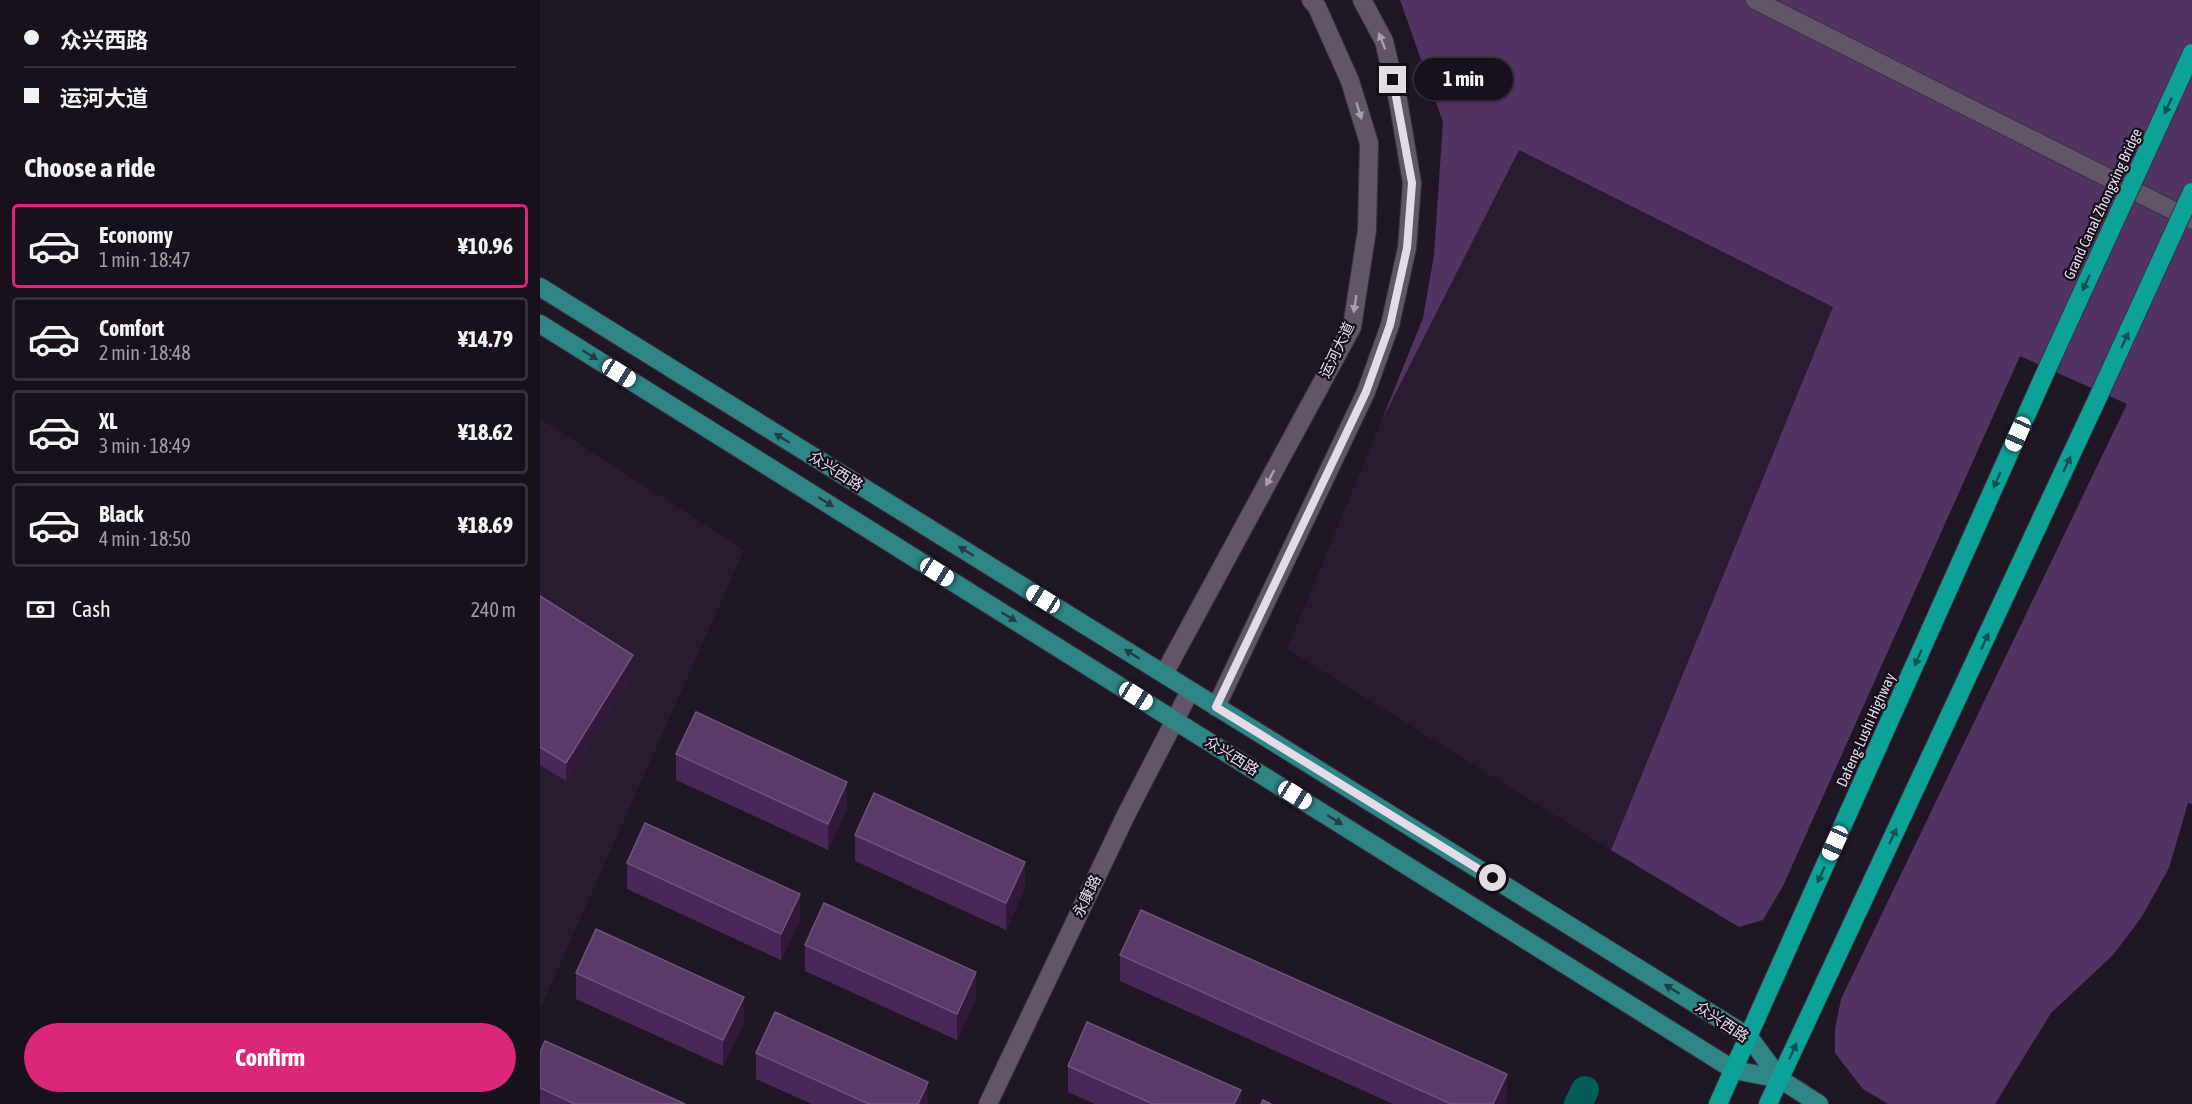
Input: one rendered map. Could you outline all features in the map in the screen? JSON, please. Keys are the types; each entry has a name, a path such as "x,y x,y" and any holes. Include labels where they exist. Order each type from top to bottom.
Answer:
{"highway":[{"name":"Grand Canal Zhongxing Bridge","path":"2047,369 2192,53"},
{"path":"1768,1104 2192,192"},
{"name":"Dafeng-Lushi Highway","path":"1718,1104 2047,369"}],"main road":[{"name":"众兴西路","path":"540,287 1749,1037 1780,1079"},
{"name":"众兴西路","path":"540,324 1734,1070 1780,1079"},
{"path":"1780,1079 1819,1104"}],"street":[{"name":"运河大道","path":"1164,674 1352,327 1367,230 1369,143 1350,81 1317,7 1311,0"},
{"path":"1216,707 1366,392 1390,325 1407,248 1412,183 1398,100 1384,41 1362,0"},
{"path":"1755,0 2192,220"},
{"name":"永康路","path":"988,1104 1126,815 1190,691"}],"shaded area":[{"path":"1400,0 2192,0 2192,804 2188,803 2169,868 2141,918 2113,955 2051,1013 1995,1104 1888,1104 1863,1089 1835,1053 1835,1029 1841,999 2127,404 2020,356 1783,886 1763,920 1739,927 1611,850 1833,307 1519,150 1381,422 1423,318 1434,255 1443,122"},
{"path":"1519,150 1833,307 1611,850 1287,649 1381,422"},
{"path":"540,419 744,550 540,1009"}],"building":[{"path":"540,596 633,655 566,763 540,747"},
{"path":"696,712 847,782 828,824 676,754"},
{"path":"874,793 1025,862 1006,903 855,835"},
{"path":"645,823 800,894 781,934 627,863"},
{"path":"824,903 976,972 957,1014 805,945"},
{"path":"1141,910 1507,1074 1493,1104 1451,1104 1120,955"},
{"path":"596,929 744,997 723,1040 576,973"},
{"path":"775,1012 928,1082 918,1104 869,1104 756,1053"},
{"path":"1087,1022 1241,1090 1234,1104 1153,1104 1068,1066"},
{"path":"545,1041 685,1104 575,1104 540,1088 540,1052"}],"waterway":[{"path":"1578,1104 1585,1090"}],"route":[{"path":"1393,80 1412,183 1407,248 1390,325 1366,392 1216,707 1493,878"}]}
